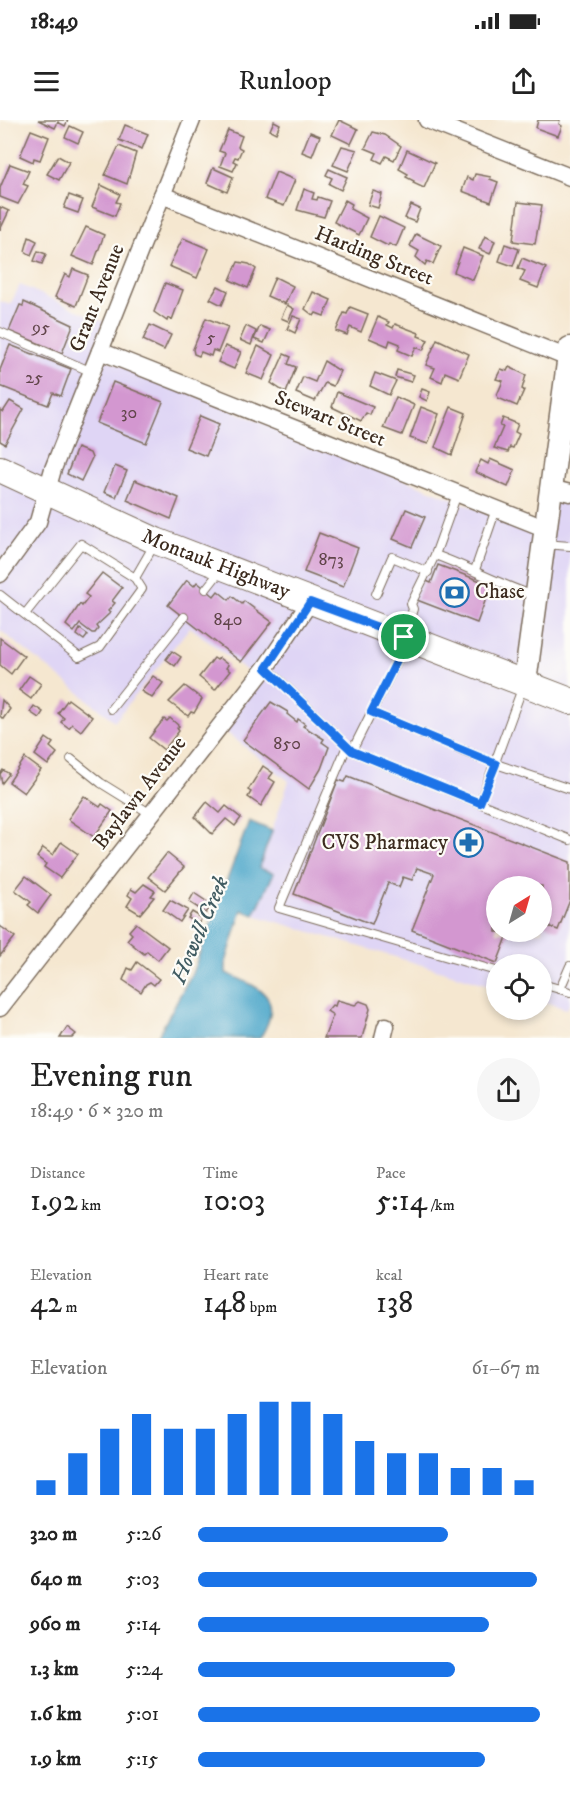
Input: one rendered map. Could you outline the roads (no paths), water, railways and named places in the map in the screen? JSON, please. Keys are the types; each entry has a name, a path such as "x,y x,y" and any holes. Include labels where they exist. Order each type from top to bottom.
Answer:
{"main road":[{"path":"525,682 543,536 560,491 569,353"},
{"name":"Montauk Highway","path":"0,469 156,541 570,701"}],"street":[{"name":"Grant Avenue","path":"0,574 38,522 52,473 192,120"},
{"path":"427,120 570,177"},
{"name":"Harding Street","path":"162,195 569,353"},
{"name":"Stewart Street","path":"100,351 496,509 543,536"},
{"name":"Baylawn Avenue","path":"0,1008 266,668 310,602"}],"lane":[{"path":"0,332 92,372"},
{"path":"457,494 428,572 420,581 411,604 413,609 406,638 371,712 349,749 279,908 486,967"},
{"path":"475,570 496,509"},
{"path":"543,536 570,546"},
{"path":"135,578 156,541"},
{"path":"0,595 79,657 100,646 142,589 135,578 81,544 25,614"},
{"path":"435,555 475,570 512,589 535,596"},
{"path":"376,594 392,557 428,572"},
{"path":"206,589 223,567"},
{"path":"428,572 429,582"},
{"path":"413,609 422,602"},
{"path":"111,709 184,617"},
{"path":"266,668 349,749 570,840"},
{"path":"480,803 525,682"},
{"path":"371,712 496,764 570,789"},
{"path":"71,759 101,783 152,814"},
{"path":"560,989 570,966"},
{"path":"552,987 570,992"}],"water":[{"path":"249,821 272,831 259,868 274,873 254,915 242,910 226,962 226,973 259,989 266,996 270,1003 271,1013 267,1024 260,1038 157,1038 193,971"}],"place":[{"name":"Chase","path":"454,592"},
{"name":"CVS Pharmacy","path":"469,843"}],"water label":[{"name":"Howell Creek","path":"200,930"}]}
